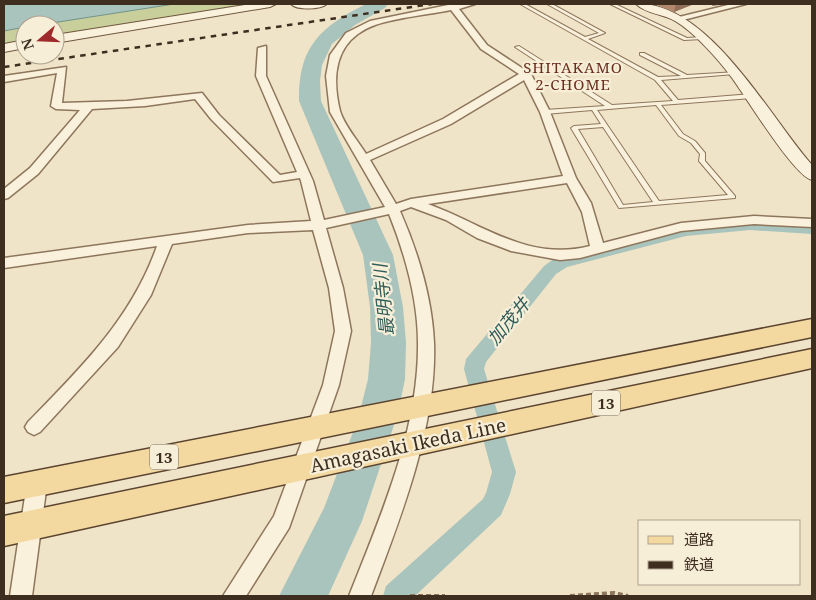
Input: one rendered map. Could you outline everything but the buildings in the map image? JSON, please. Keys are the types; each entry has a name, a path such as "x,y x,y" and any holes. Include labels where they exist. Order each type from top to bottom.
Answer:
{"main road":[{"name":"Amagasaki Ikeda Line","path":"4,490 320,425 812,328"},
{"name":"Amagasaki Ikeda Line","path":"17,528 812,358"}],"street":[{"path":"65,38 270,4"},
{"path":"296,4 317,4"},
{"path":"360,596 397,499 405,445 426,358 422,307 416,281 390,209 335,112 331,76 335,55 349,35 373,23 471,4"},
{"path":"642,4 678,18 702,38 735,73 790,150 812,175"},
{"path":"678,18 742,4"},
{"path":"453,8 484,47 498,58 526,74 545,112 570,179 580,190 595,234 597,249"},
{"path":"234,596 282,521 307,466 331,385 343,331 325,224 261,76 263,48"},
{"path":"4,80 63,69 56,106 88,107 146,104 198,95 216,117 277,179 304,174"},
{"path":"363,159 428,133 500,93 526,74"},
{"path":"4,196 34,171 88,107"},
{"path":"4,262 248,229 325,224 411,203 570,179"},
{"path":"411,203 451,217 482,235 516,248 560,255 580,253 681,227 754,220 812,223"},
{"path":"34,427 94,366 135,312 160,263 166,241"},
{"path":"21,596 17,528 37,483"}],"lane":[{"path":"523,4 657,79 677,102"},
{"path":"549,4 603,33 584,38"},
{"path":"612,4 686,39 702,38"},
{"path":"518,47 611,107"},
{"path":"642,54 687,77"},
{"path":"657,79 735,73"},
{"path":"545,112 752,96"},
{"path":"605,125 574,128 621,207 733,197 702,161 703,154 693,142 681,135 657,104"},
{"path":"593,108 657,204"}],"path":[{"path":"570,596 614,593 628,596"},
{"path":"410,596 446,596"}],"green space":[{"path":"174,4 255,4 65,35 65,21"},
{"path":"15,29 15,44 4,46 4,31"}],"water":[{"path":"4,4 174,4 65,21 65,15 15,15 15,29 4,31"}],"waterway":[{"name":"最明寺川","path":"302,596 323,559 355,483 383,401 388,361 388,325 378,255 310,101 309,81 317,51 325,40 348,21 379,4"},
{"name":"加茂井","path":"396,596 492,507 504,472 474,369 476,359 550,270 561,262 686,231 750,225 812,229"}],"railway":[{"path":"4,67 432,4"}],"district":[{"name":"SHITAKAMO 2-CHOME","path":"573,76"}]}
